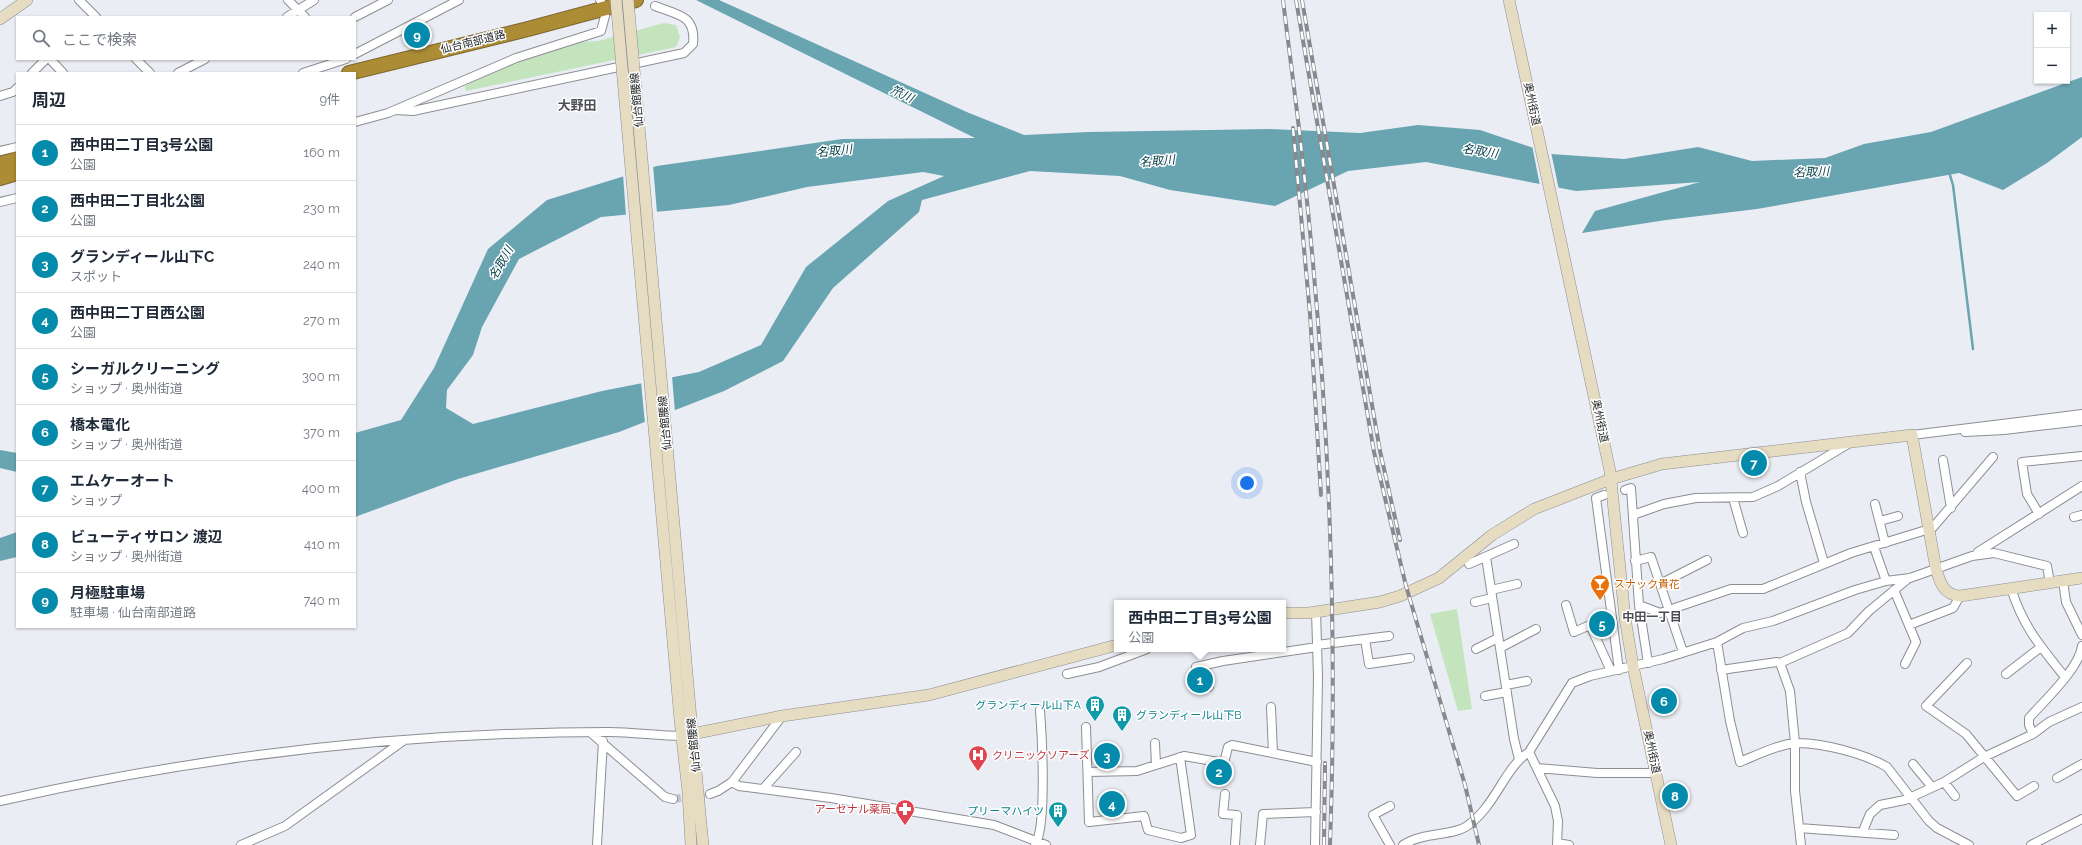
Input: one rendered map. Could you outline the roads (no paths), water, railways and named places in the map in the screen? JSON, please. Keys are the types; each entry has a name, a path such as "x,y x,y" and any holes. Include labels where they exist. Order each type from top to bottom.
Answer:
{"highway":[{"name":"仙台南部道路","path":"352,72 528,29 636,0"},
{"name":"仙台南部道路","path":"356,79 502,38 528,29"},
{"path":"0,164 16,159"},
{"path":"0,178 16,173"}],"main road":[{"path":"0,19 27,0"},
{"name":"仙台館腰線","path":"616,0 680,720 687,736 704,845"},
{"name":"仙台館腰線","path":"628,0 691,719 687,736 691,845"},
{"name":"奥州街道","path":"1509,0 1611,475 1625,618 1633,666 1670,845"},
{"path":"1286,613 1316,612 1380,602 1420,588 1439,578 1492,535 1516,519 1534,509 1611,475 1662,464 1912,435 1926,532 1936,569 1944,588 1954,596 1960,596 2082,578"},
{"path":"687,736 782,716 929,695 1114,646"}],"street":[{"path":"79,0 92,16"},
{"path":"288,0 302,14 314,0"},
{"path":"356,16 388,0"},
{"path":"356,53 459,0"},
{"path":"395,110 413,111 684,53 693,44 694,34 691,22 681,15 655,6"},
{"path":"356,122 395,110 516,58 564,41 595,34 601,31 605,16"},
{"path":"33,72 45,60"},
{"path":"51,60 62,72"},
{"path":"137,60 149,72"},
{"path":"180,72 203,60"},
{"path":"306,72 337,61"},
{"path":"0,96 13,92 16,89"},
{"path":"0,151 16,147"},
{"path":"0,202 16,198"},
{"path":"1912,435 2082,414"},
{"path":"1912,435 2004,430 2082,421"},
{"path":"1633,515 1664,504 1696,498 1733,498 1754,496 1778,486 1851,442"},
{"path":"2039,514 2027,494 2022,462 2082,456"},
{"path":"1639,605 1660,612 1731,589 1763,589 1824,563 1885,543 1926,532 1951,508 1993,457"},
{"path":"1943,460 1951,508"},
{"path":"1800,472 1806,502 1824,563"},
{"path":"1972,556 2082,486"},
{"path":"1625,490 1631,488 1639,605 1648,663"},
{"path":"1604,495 1596,498 1615,671"},
{"path":"1733,498 1744,533"},
{"path":"1875,504 1885,543"},
{"path":"1880,521 1898,516"},
{"path":"1469,564 1514,544"},
{"path":"1874,547 1886,581"},
{"path":"1403,845 1423,836 1466,827 1491,804 1519,759 1529,752 1572,683 1590,676 1648,663 1717,642 1743,628 1773,621 1855,590 1886,581 1910,578 1972,556 1994,553 2047,566 2050,583"},
{"path":"1486,557 1506,688 1519,759"},
{"path":"1635,562 1651,557 1668,610 1684,652"},
{"path":"1660,584 1707,560"},
{"path":"1721,670 1778,662 1780,663 1848,632 1894,590 1910,578"},
{"path":"2063,581 2066,602 2082,635"},
{"path":"1475,602 1517,584"},
{"path":"2011,588 2017,608 2030,634 2066,677"},
{"path":"1894,590 1916,642 1905,664"},
{"path":"1909,625 1953,608 1960,596"},
{"path":"1566,605 1574,632 1590,625 1615,671"},
{"path":"1315,845 1317,762 1316,612"},
{"path":"1500,648 1536,629"},
{"path":"1286,651 1389,636"},
{"path":"1476,649 1498,638"},
{"path":"1365,639 1369,664 1410,658"},
{"path":"1717,642 1730,721 1740,762 1795,743 1812,744 1839,750 1880,763 1887,767 1937,828 1969,845"},
{"path":"2033,734 2029,725 2029,718 2066,677 2082,650 2082,646"},
{"path":"2006,674 2041,647"},
{"path":"1067,674 1099,667 1139,652"},
{"path":"1196,667 1282,652"},
{"path":"1780,663 1790,691 1795,743 1795,791 1801,845"},
{"path":"1967,663 1926,706 1966,734 2017,796 2034,786"},
{"path":"1205,665 1209,687"},
{"path":"1485,696 1527,681"},
{"path":"1271,707 1273,753"},
{"path":"1863,831 1870,814 1880,805 1911,798 1944,782 1984,757 2033,734 2049,722 2082,707"},
{"path":"1036,843 1041,820 1042,740 1040,710"},
{"path":"710,794 732,782 782,716"},
{"path":"1086,727 1089,822 1144,816 1148,830 1181,838 1191,835 1180,758"},
{"path":"591,733 665,797 673,799"},
{"path":"0,801 153,771 245,757 403,740 591,733 687,736"},
{"path":"241,845 285,826 403,740"},
{"path":"597,845 602,741"},
{"path":"1155,743 1156,765"},
{"path":"1088,772 1137,771 1184,756 1224,763 1228,747 1232,745 1317,762"},
{"path":"763,789 796,752"},
{"path":"1529,752 1555,806 1558,821 1557,844 1569,845"},
{"path":"1913,764 1932,787"},
{"path":"2057,778 2082,764"},
{"path":"1537,768 1597,773 1656,773"},
{"path":"732,782 739,786 831,798 953,819 986,823 1036,843 1046,845"},
{"path":"1944,782 1955,796"},
{"path":"1225,794 1224,814 1237,815 1235,845"},
{"path":"1390,806 1373,815 1390,845"},
{"path":"1260,845 1263,814 1316,812"},
{"path":"2031,845 2082,819"},
{"path":"1799,828 1863,831 1894,835"}],"water":[{"path":"696,0 719,0 969,113 1024,135 1089,132 1269,129 1360,133 1418,125 1480,130 1551,154 1624,159 1698,147 1752,161 1825,158 1864,144 1931,132 2063,84 2070,84 2070,81 2082,77 2082,137 2047,163 2003,190 1959,173 1757,209 1666,220 1582,233 1595,211 1700,182 1576,191 1426,162 1348,171 1275,206 1170,190 1120,176 1030,171 922,200 919,212 833,288 783,361 724,391 619,432 458,479 356,517 356,433 401,420 434,368 488,249 547,200 657,166 842,139 975,138","holes":["923,172 944,176 888,201 806,267 761,345 699,372 602,391 473,424 446,408 447,390 473,355 482,327 519,259 601,217 729,205 807,187"]},
{"path":"0,450 16,453 16,472 0,468"},
{"path":"16,532 16,557 0,561 0,538"}],"waterway":[{"path":"1949,172 1953,185 1973,349"}],"tunnel":[{"path":"673,799 710,794"}],"railway":[{"path":"1283,0 1302,151 1325,424 1332,593 1333,678 1330,845"},
{"path":"1296,0 1374,452 1406,586 1465,785 1479,845"},
{"path":"1302,0 1380,451 1400,540"},
{"path":"1293,128 1310,314 1321,495"},
{"path":"1324,845 1325,763"}],"place":[{"name":"月極駐車場","path":"417,35"},
{"name":"エムケーオート","path":"1754,463"},
{"name":"スナック貴花","path":"1600,601"},
{"name":"シーガルクリーニング","path":"1602,624"},
{"name":"西中田二丁目3号公園","path":"1200,680"},
{"name":"橋本電化","path":"1664,701"},
{"name":"グランディール山下A","path":"1095,722"},
{"name":"グランディール山下B","path":"1122,732"},
{"name":"グランディール山下C","path":"1107,756"},
{"name":"クリニックソアーズ","path":"978,772"},
{"name":"西中田二丁目北公園","path":"1219,772"},
{"name":"ビューティサロン 渡辺","path":"1675,796"},
{"name":"西中田二丁目西公園","path":"1112,804"},
{"name":"アーセナル薬局","path":"905,826"},
{"name":"プリーマハイツ","path":"1058,828"}],"district":[{"name":"大野田","path":"577,105"},
{"name":"中田一丁目","path":"1652,617"}],"water label":[{"name":"笊川","path":"902,94"},
{"name":"名取川","path":"834,151"},
{"name":"名取川","path":"1480,151"},
{"name":"名取川","path":"1157,161"},
{"name":"名取川","path":"1811,172"},
{"name":"名取川","path":"501,263"}]}
